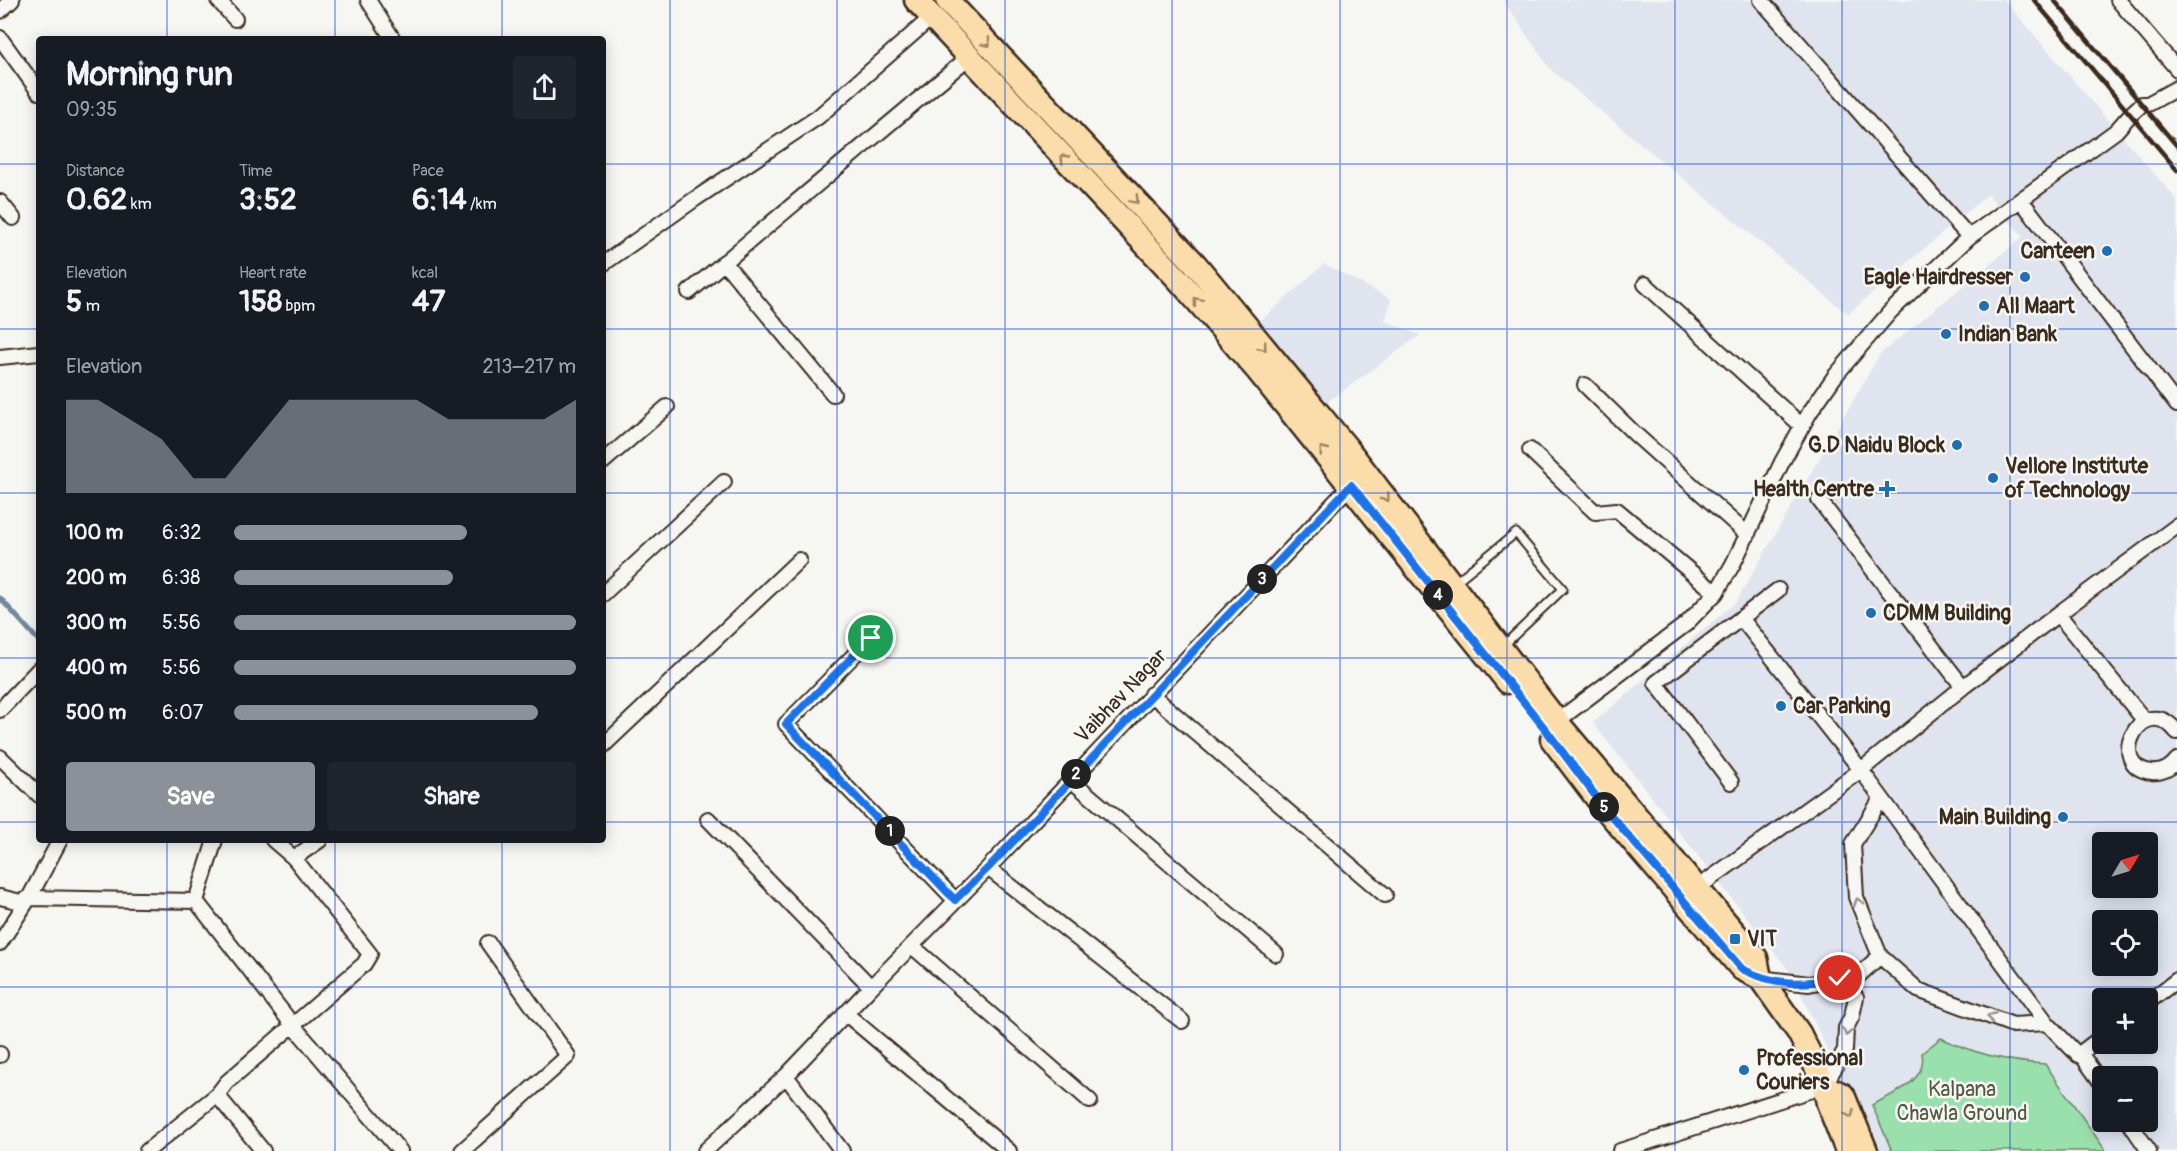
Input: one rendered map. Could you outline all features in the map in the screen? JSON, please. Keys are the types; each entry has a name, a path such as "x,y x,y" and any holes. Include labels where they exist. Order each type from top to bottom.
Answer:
{"main road":[{"path":"916,0 1179,280 1258,371 1551,726 1756,958 1760,978 1798,1033 1824,1086 1828,1103 1847,1151"},
{"path":"947,0 1196,265 1347,448 1501,648 1603,806 1742,969 1760,978"},
{"path":"1824,1086 1843,1095 1866,1151"}],"street":[{"path":"0,11 12,0"},
{"path":"218,0 235,18"},
{"path":"368,0 391,36"},
{"path":"1761,0 1969,237"},
{"path":"2118,0 2177,69"},
{"path":"606,262 818,117 932,17"},
{"path":"0,38 36,88"},
{"path":"689,292 969,57"},
{"path":"1551,726 1686,624 1716,593 1748,535 1782,462 1802,426 1835,376 1890,312 1969,237 2116,131 2142,104 2148,104 2177,87"},
{"path":"2021,200 2177,405"},
{"path":"0,202 13,218"},
{"path":"724,262 832,394"},
{"path":"1645,284 1802,426"},
{"path":"0,357 36,352"},
{"path":"1585,385 1635,434 1748,535"},
{"path":"606,459 667,407"},
{"path":"1530,450 1595,512 1617,510 1716,593"},
{"path":"606,591 724,482"},
{"name":"Vaibhav Nagar","path":"705,1151 786,1076 988,868 1351,485"},
{"path":"1819,500 1963,687"},
{"path":"1696,889 1861,770 1963,687 2177,526"},
{"path":"606,743 799,560"},
{"path":"1731,782 1656,683 1778,590"},
{"path":"2058,614 2145,721"},
{"path":"1741,618 1861,770 2048,1023 2078,1055 2092,1044"},
{"path":"871,638 786,724 955,900"},
{"path":"0,710 36,672"},
{"path":"1151,694 1385,895"},
{"path":"2176,763 2160,772 2144,770 2136,764 2129,749 2129,740 2134,730 2145,721 2159,720 2169,723 2177,732"},
{"path":"0,757 36,792"},
{"path":"1071,780 1276,954"},
{"path":"1881,799 1853,844 1856,897 1880,956 1918,990 2013,1025 2048,1023"},
{"path":"708,819 871,987"},
{"path":"0,943 29,898 58,843"},
{"path":"196,901 214,843"},
{"path":"147,1151 218,1095 227,1082 364,964 370,954 294,858 276,843"},
{"path":"294,858 316,843"},
{"path":"988,868 1182,1021"},
{"path":"0,897 21,902 29,898 196,901"},
{"path":"196,901 292,1024 400,1151"},
{"path":"462,1151 568,1056 489,943"},
{"path":"912,946 1090,1101"},
{"path":"1847,986 1880,956"},
{"path":"1620,1151 1824,1086 1845,1050 1846,1028 1852,1016 1856,997 1840,978 1809,984 1760,978"},
{"path":"2158,994 2177,980"},
{"path":"845,1013 1009,1151"},
{"path":"2080,1053 2092,1070"},
{"path":"786,1076 842,1151"},
{"path":"218,1095 263,1151"},
{"path":"2135,1132 2149,1151"}],"lane":[{"path":"1452,585 1516,533 1563,589 1501,648"}],"shaded area":[{"name":"Vellore Institute of Technology","path":"1503,0 2004,0 2177,200 2177,1151 1875,1151 1791,973 1593,723 1736,602 1880,354 2023,237 1988,194 1848,314 1550,69"},
{"path":"1324,264 1391,299 1385,321 1420,335 1319,408 1255,326"}],"green space":[{"name":"Kalpana Chawla Ground","path":"1941,1038 1966,1049 1992,1056 2045,1064 2106,1151 1892,1151 1872,1105 1907,1086 1914,1079 1920,1072 1922,1053"}],"waterway":[{"path":"0,598 36,638"}],"railway":[{"path":"2034,0 2177,170"},
{"path":"2054,0 2177,146"}],"place":[{"name":"Canteen","path":"2107,251"},
{"name":"Eagle Hairdresser","path":"2025,277"},
{"name":"All Maart","path":"1984,306"},
{"name":"Indian Bank","path":"1946,334"},
{"name":"G.D Naidu Block","path":"1957,445"},
{"name":"Vellore Institute of Technology","path":"1993,478"},
{"name":"Health Centre","path":"1887,489"},
{"name":"CDMM Building","path":"1871,613"},
{"name":"Car Parking","path":"1781,706"},
{"name":"Main Building","path":"2063,817"},
{"name":"VIT","path":"1735,939"},
{"name":"Professional Couriers","path":"1744,1070"}],"route":[{"path":"871,638 786,724 955,900 1033,821 1351,485 1546,730 1603,806 1742,969 1760,978 1809,984 1840,978"}]}
